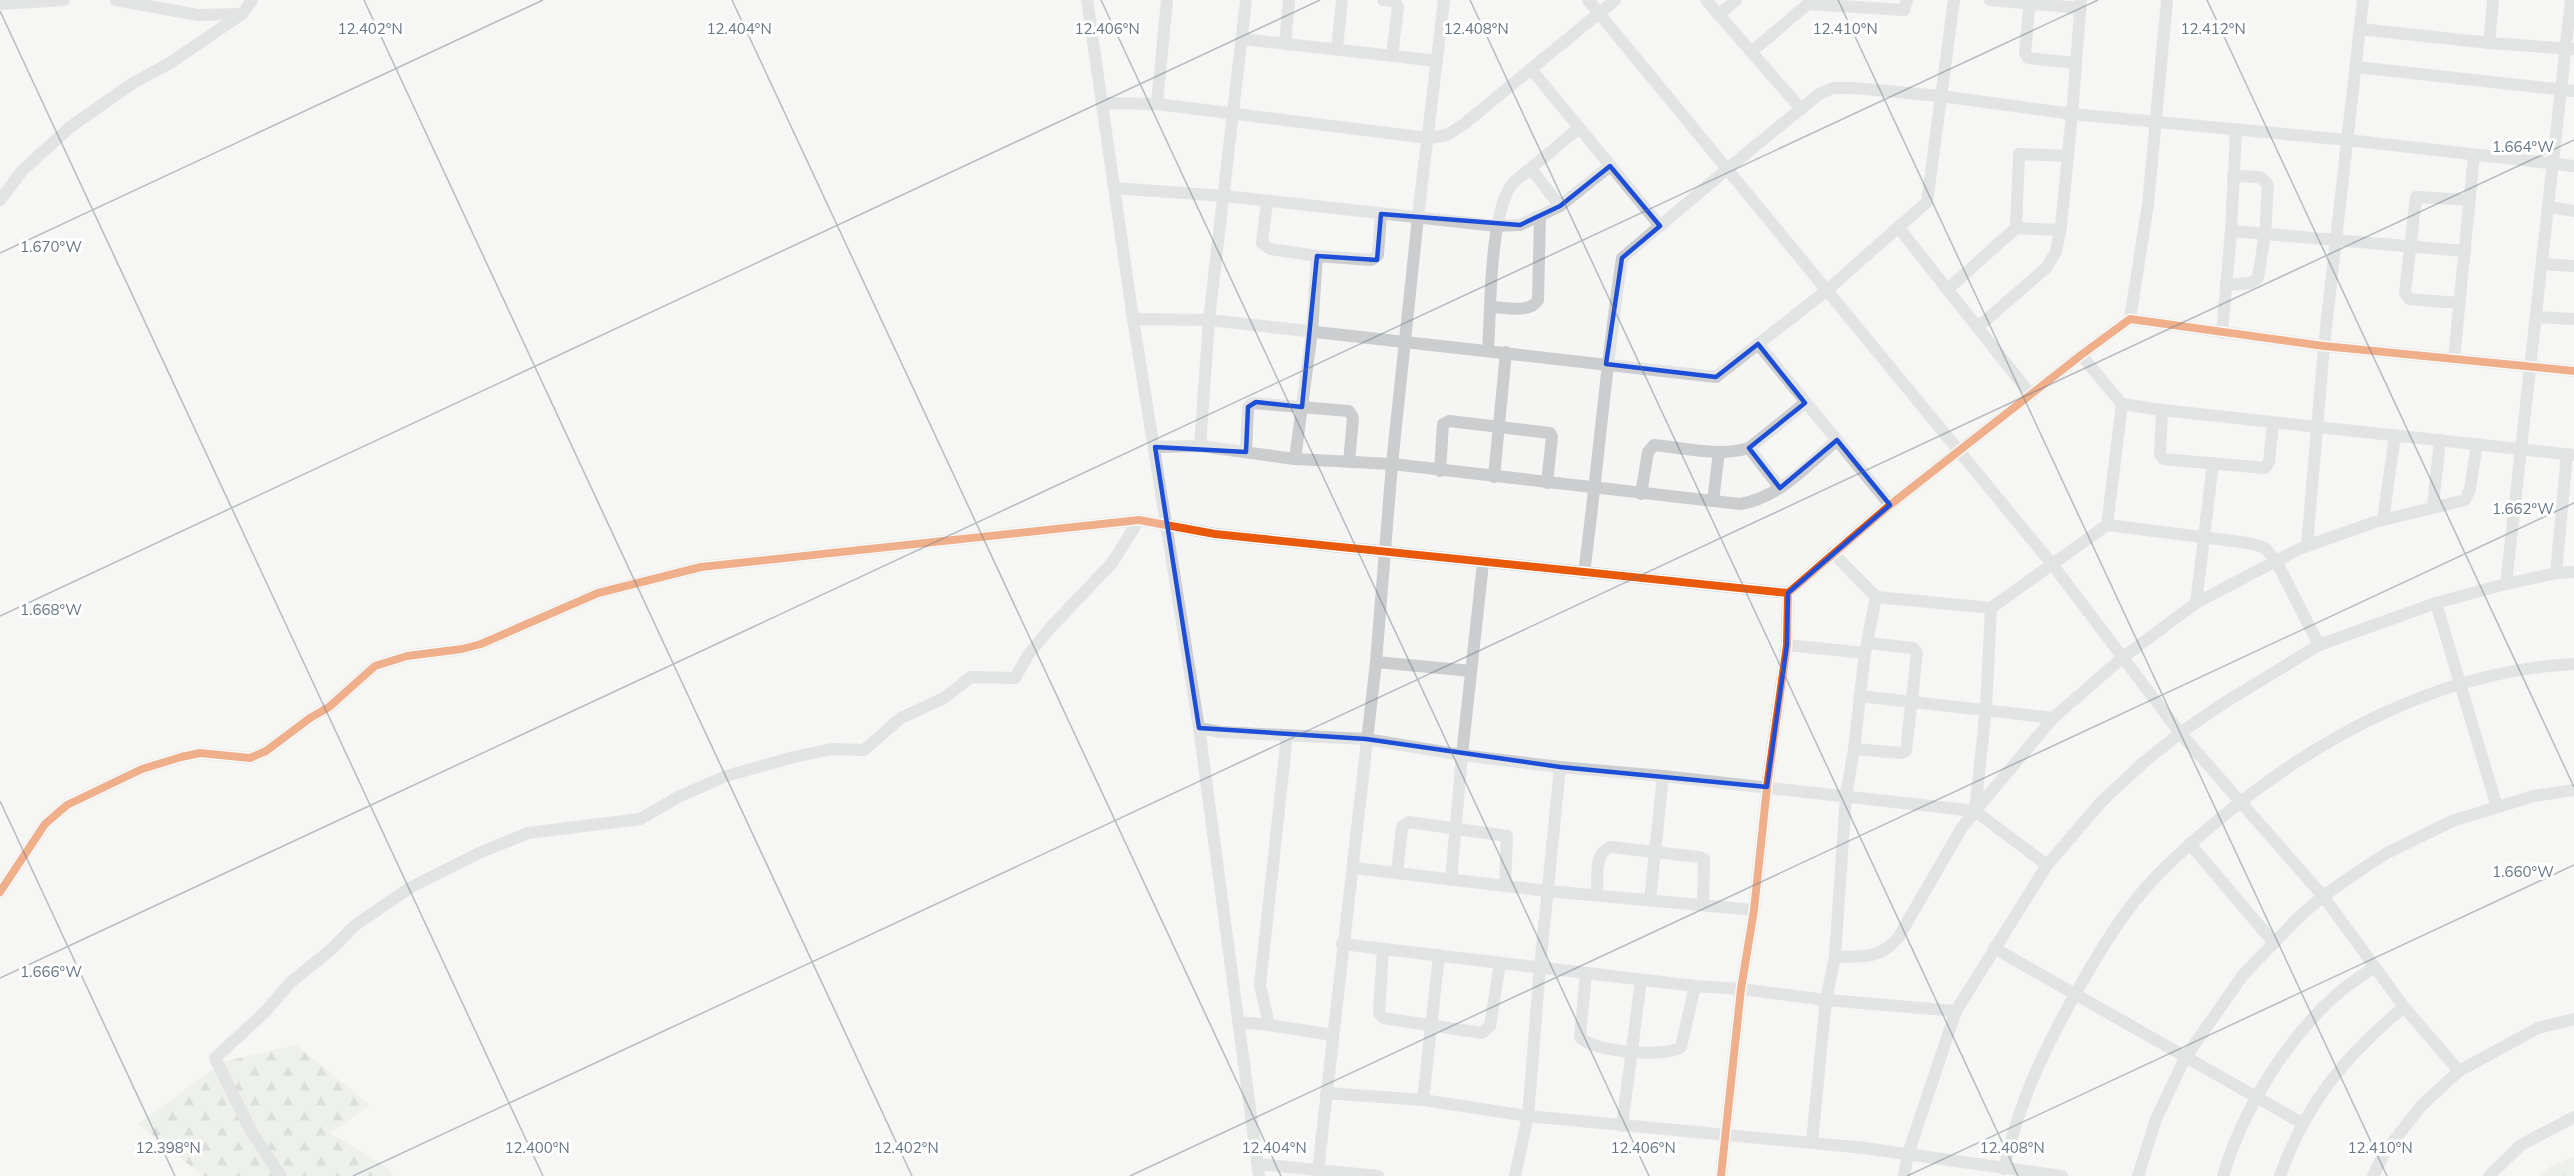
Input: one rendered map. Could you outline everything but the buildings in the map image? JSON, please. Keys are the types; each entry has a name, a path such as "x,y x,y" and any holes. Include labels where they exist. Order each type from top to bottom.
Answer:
{"street":[{"path":"0,4 64,0"},
{"path":"116,0 198,15 242,14"},
{"path":"0,200 22,171 70,127 133,83 170,63 242,14 252,0"},
{"path":"1087,0 1104,103 1133,319 1199,728 1259,1170 1318,1170 1378,1176"},
{"path":"1157,104 1167,0"},
{"path":"1200,446 1209,320 1246,0"},
{"path":"1285,43 1289,0"},
{"path":"1337,48 1342,0"},
{"path":"1383,0 1394,1 1398,7 1392,56"},
{"path":"1318,1170 1342,944 1354,868 1376,662 1392,464 1444,0"},
{"path":"1588,0 2052,564 2180,733 2323,896 2404,1006 2459,1071"},
{"path":"1104,103 1157,104 1428,138 1447,135 1615,0"},
{"path":"1706,0 1801,109"},
{"path":"1718,15 1736,0"},
{"path":"1750,52 1808,4 1904,10 1907,0"},
{"path":"1133,319 1209,320 1716,377 1826,291 1929,198 1954,0"},
{"path":"1978,327 2053,260 2060,230 2081,4 1990,0"},
{"path":"0,892 45,824 67,805 142,769 200,753 250,758 266,752 310,718 329,707 375,666 386,661 462,649 598,593 701,567 1139,520 1215,534 1483,563 1788,592 1890,505 2130,319 2148,204 2167,0"},
{"path":"2307,546 2324,346 2363,0"},
{"path":"2489,43 2493,0"},
{"path":"2506,584 2553,164 2568,90 2572,1"},
{"path":"2030,2 2025,53 2028,58 2076,63"},
{"path":"2360,28 2489,43 2570,49"},
{"path":"1243,39 1437,61"},
{"path":"2356,67 2568,90"},
{"path":"1532,69 1660,226"},
{"path":"1584,573 1595,488 1606,364 1622,258 1819,94 1833,88 1844,87 1941,96 2072,114 2155,120 2574,166"},
{"path":"1488,350 1496,226 1505,192 1580,128"},
{"path":"2222,333 2231,231 2236,129"},
{"path":"2016,228 2019,154 2068,156"},
{"path":"2454,359 2474,155"},
{"path":"1115,188 1224,196 1496,226 1520,225 1560,206 1610,166"},
{"path":"1531,169 1560,206"},
{"path":"2226,285 2250,283 2258,278 2265,234 2267,182 2260,177 2233,176"},
{"path":"2459,303 2407,298 2405,293 2417,196 2469,200"},
{"path":"1267,201 1262,243 1265,247 1317,256 1371,260 1376,257 1381,214"},
{"path":"2548,207 2574,211"},
{"path":"1491,306 1528,308 1535,305 1538,300 1540,216"},
{"path":"1898,227 2031,395"},
{"path":"1948,289 2016,228 2060,230"},
{"path":"2231,231 2465,251"},
{"path":"1295,459 1311,331 1317,256"},
{"path":"2542,264 2574,266"},
{"path":"2537,317 2574,319"},
{"path":"2130,319 2324,346 2574,371"},
{"path":"1758,344 1890,505"},
{"path":"1494,477 1506,352"},
{"path":"2081,355 2122,404 2273,423 2571,454 2556,573"},
{"path":"1246,452 1248,407 1256,402 1349,411 1353,418 1349,462"},
{"path":"1641,494 1648,452 1654,445 1719,452 1749,448 1805,403"},
{"path":"2106,525 2122,404"},
{"path":"2162,410 2161,458 2267,467 2273,423"},
{"path":"1440,471 1443,424 1446,422 1551,435 1547,483"},
{"path":"2383,520 2395,435"},
{"path":"1155,447 1200,446 1295,459 1392,464 1740,504 1753,501 1780,488 1837,440"},
{"path":"2433,506 2440,440"},
{"path":"1835,957 1874,955 1888,950 1898,938 1961,828 2053,718 2122,658 2196,603 2307,546 2383,520 2433,506 2463,501 2467,498 2478,444"},
{"path":"1749,448 1780,488"},
{"path":"1713,501 1719,452"},
{"path":"2196,603 2212,463"},
{"path":"281,1176 251,1131 215,1058 265,1012 291,982 333,948 354,926 411,887 479,852 528,833 639,819 680,796 736,772 832,749 864,750 901,718 944,698 971,677 1015,678 1028,655 1045,634 1112,563 1139,520"},
{"path":"1833,552 1876,597 1991,608 2106,525 2260,546 2276,561 2319,645"},
{"path":"1451,880 1483,563"},
{"path":"1904,1176 1908,1154 1956,1011 2047,866 2103,800 2180,733 2319,645 2436,603 2506,584 2556,573 2574,572"},
{"path":"1721,1176 1741,989 1754,910 1767,787 1787,645 1788,592"},
{"path":"1812,1142 1827,1000 1835,957 1846,795 1866,648 1876,597"},
{"path":"2436,603 2497,807"},
{"path":"1975,811 1986,709 1991,608"},
{"path":"1787,645 1915,650 1904,753 1854,749"},
{"path":"1376,662 1471,671"},
{"path":"2004,1169 2012,1132 2047,1045 2099,950 2143,892 2190,844 2240,802 2319,746 2337,736 2422,697 2517,670 2574,664"},
{"path":"1860,696 2053,718"},
{"path":"1199,728 1221,732 1366,739 1462,756 1846,795 1975,811 2047,866"},
{"path":"1269,1025 1260,985 1287,735"},
{"path":"1515,1176 1528,1116 1560,767"},
{"path":"1650,900 1663,776"},
{"path":"2138,1176 2156,1119 2185,1058 2242,975 2323,896 2387,853 2452,821 2534,796 2574,790"},
{"path":"1397,873 1405,824 1410,822 1507,836 1505,885"},
{"path":"2190,844 2274,943"},
{"path":"1597,895 1600,855 1604,849 1611,847 1655,851 1704,859 1703,905"},
{"path":"1354,868 1548,891 1754,910"},
{"path":"1342,944 1695,986 1956,1011"},
{"path":"1994,948 2302,1123"},
{"path":"1383,949 1379,1013 1388,1020 1482,1033 1487,1030 1500,963"},
{"path":"1423,1100 1439,955"},
{"path":"2223,1176 2238,1134 2277,1064 2304,1028 2338,993 2374,967"},
{"path":"1586,973 1580,1037 1591,1045 1633,1052 1674,1052 1681,1047 1695,986"},
{"path":"1622,1126 1641,980"},
{"path":"2280,1176 2302,1123 2351,1054 2404,1006"},
{"path":"2373,1176 2385,1152 2422,1105 2459,1071 2538,1028 2574,1019"},
{"path":"1239,1022 1332,1035"},
{"path":"1326,1093 1423,1100 1528,1116 1622,1126 1812,1142 2062,1176"},
{"path":"2489,1176 2521,1145 2574,1117"}],"highlighted area":[{"path":"1610,166 1660,226 1622,258 1606,364 1716,377 1758,344 1805,403 1749,448 1780,488 1837,440 1890,505 1788,593 1787,645 1767,787 1560,767 1366,739 1199,728 1155,447 1246,452 1248,407 1256,402 1302,407 1317,256 1377,260 1381,214 1520,225 1560,206"}],"green space":[{"path":"296,1045 370,1105 330,1133 389,1169 394,1176 203,1176 138,1124 223,1062"},
{"path":"2574,1157 2574,1176 2540,1176 2551,1166"}],"cycle path":[{"path":"1721,1176 1741,989 1754,910 1767,787 1787,645 1788,593 1890,505 2130,319 2324,346 2574,371"},
{"path":"0,892 45,824 67,805 142,769 200,753 250,758 266,751 310,718 329,707 375,666 407,656 462,649 481,644 598,593 701,567 1139,520 1215,534 1788,593"}]}
